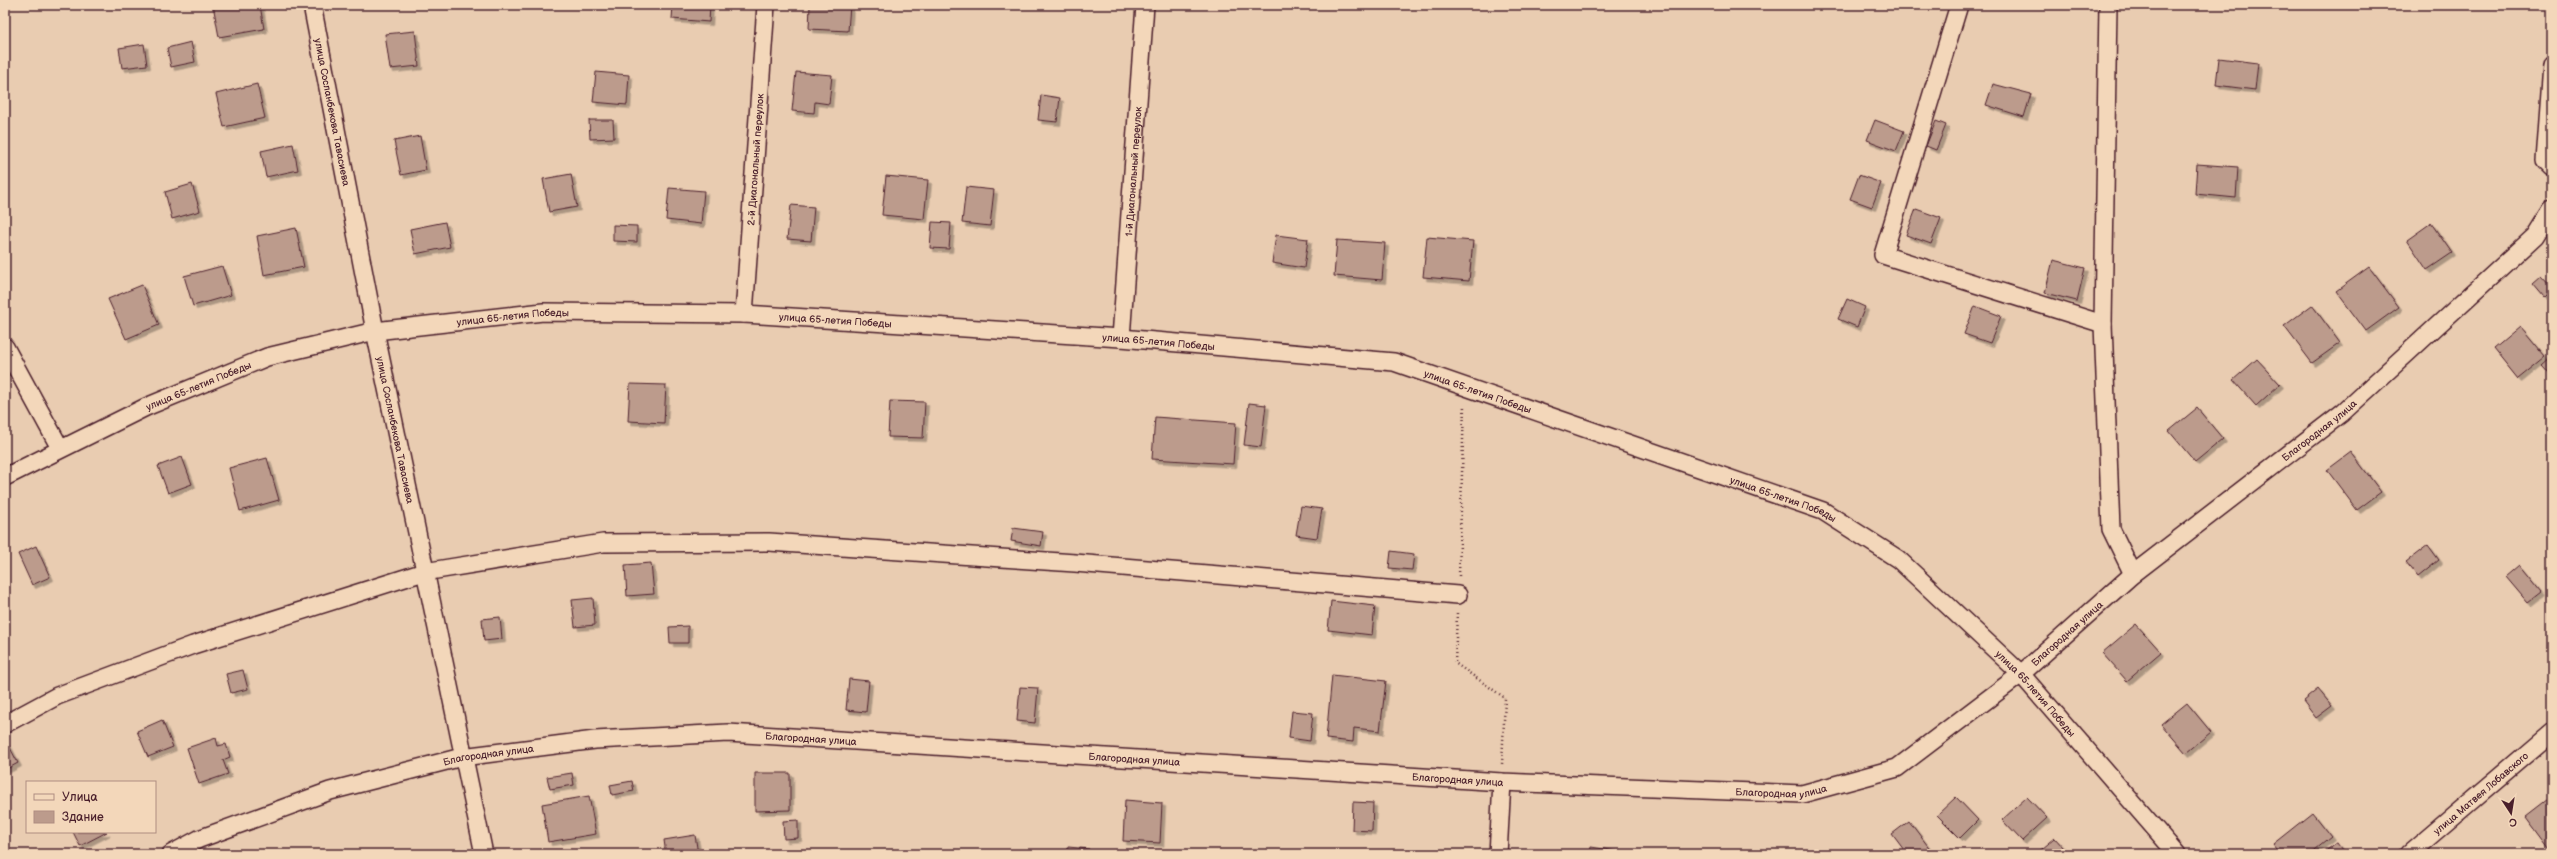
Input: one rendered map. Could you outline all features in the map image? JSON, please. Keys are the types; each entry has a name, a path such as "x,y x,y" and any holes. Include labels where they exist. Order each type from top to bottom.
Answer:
{"street":[{"name":"улица Сосланбекова Тавасиева","path":"312,5 375,331 462,757 484,854"},
{"name":"2-й Диагональный переулок","path":"744,314 766,5"},
{"name":"1-й Диагональный переулок","path":"1121,338 1145,5"},
{"path":"1960,5 1883,254 2103,324"},
{"path":"2108,5 2103,324 2111,529 2133,574"},
{"path":"2552,66 2545,161 2552,168"},
{"name":"Благородная улица","path":"171,854 199,839 330,791 462,757 595,740 728,733 1502,782 1802,794 1898,768 2021,674 2133,574 2342,413 2534,236 2552,209"},
{"name":"улица 65-летия Победы","path":"5,477 60,448 146,407 266,356 375,331 543,312 744,314 1121,338 1394,362 1823,511 1898,559 2021,674 2177,854"},
{"path":"5,347 60,448"},
{"path":"5,724 57,696 193,645 424,572 603,543 769,542 1083,563 1458,595"},
{"name":"улица Матвея Лобавского","path":"2409,854 2552,732"},
{"path":"1498,854 1502,782"}],"building":[{"path":"213,5 260,5 264,29 219,37"},
{"path":"673,5 710,5 709,22 672,19"},
{"path":"810,5 850,5 848,31 809,29"},
{"path":"415,31 419,66 390,69 385,34"},
{"path":"191,42 195,62 171,67 167,48"},
{"path":"144,44 147,65 122,68 119,48"},
{"path":"2219,58 2258,63 2255,90 2216,85"},
{"path":"596,72 629,75 627,105 593,102"},
{"path":"796,72 832,75 829,104 815,102 814,113 792,111"},
{"path":"257,84 265,118 224,127 216,94"},
{"path":"1993,84 2031,94 2024,117 1986,105"},
{"path":"1041,95 1060,98 1057,122 1038,120"},
{"path":"589,120 613,120 614,138 590,139"},
{"path":"1875,120 1904,131 1896,151 1867,140"},
{"path":"1936,121 1946,125 1936,150 1926,146"},
{"path":"420,136 426,170 401,175 394,141"},
{"path":"293,144 298,170 266,177 261,151"},
{"path":"2197,164 2238,167 2236,198 2195,194"},
{"path":"571,174 577,207 549,212 543,179"},
{"path":"1859,175 1881,183 1872,207 1850,199"},
{"path":"886,176 928,180 924,219 882,215"},
{"path":"192,184 200,211 172,219 165,192"},
{"path":"966,187 994,190 990,226 962,223"},
{"path":"669,188 704,191 701,224 666,220"},
{"path":"791,205 814,207 811,241 787,239"},
{"path":"1916,209 1941,218 1931,244 1906,235"},
{"path":"445,222 450,247 415,254 410,229"},
{"path":"932,222 951,223 949,249 930,248"},
{"path":"2431,223 2452,253 2427,270 2407,240"},
{"path":"613,225 637,226 637,242 613,241"},
{"path":"296,228 304,267 264,275 257,236"},
{"path":"1276,235 1308,239 1304,268 1272,263"},
{"path":"1427,237 1473,241 1469,281 1423,277"},
{"path":"1337,240 1385,243 1382,280 1334,276"},
{"path":"2053,260 2085,268 2077,301 2045,293"},
{"path":"222,266 231,295 193,306 184,276"},
{"path":"2369,267 2399,307 2366,331 2336,291"},
{"path":"2541,277 2552,289 2544,297 2533,284"},
{"path":"142,285 159,325 126,339 108,299"},
{"path":"1847,299 1865,307 1857,327 1838,319"},
{"path":"2312,305 2340,343 2312,363 2284,326"},
{"path":"1975,306 2001,316 1990,343 1964,334"},
{"path":"2520,327 2545,357 2518,379 2494,349"},
{"path":"2552,357 2552,377 2542,366"},
{"path":"2257,359 2280,384 2256,406 2233,380"},
{"path":"630,384 666,385 664,423 628,421"},
{"path":"890,401 925,402 923,438 888,437"},
{"path":"1249,403 1266,405 1261,447 1244,445"},
{"path":"2197,408 2223,439 2195,462 2169,431"},
{"path":"1155,417 1236,423 1233,464 1152,459"},
{"path":"2351,452 2381,492 2357,510 2327,470"},
{"path":"182,457 192,484 168,493 158,466"},
{"path":"267,458 279,500 240,511 229,468"},
{"path":"1301,506 1322,509 1317,538 1296,535"},
{"path":"1013,528 1043,532 1041,546 1011,541"},
{"path":"2428,545 2439,560 2418,577 2406,562"},
{"path":"36,546 50,577 32,585 18,554"},
{"path":"1391,551 1414,554 1412,570 1389,568"},
{"path":"651,563 654,594 627,596 625,565"},
{"path":"2520,565 2542,592 2528,603 2506,577"},
{"path":"593,598 595,625 575,627 572,600"},
{"path":"1331,601 1375,606 1372,635 1328,630"},
{"path":"500,617 502,639 484,641 482,619"},
{"path":"2136,624 2161,652 2127,681 2102,653"},
{"path":"688,626 688,643 670,643 669,627"},
{"path":"243,670 248,689 231,693 226,674"},
{"path":"1332,675 1386,681 1380,731 1354,728 1353,742 1326,739"},
{"path":"849,679 869,681 866,712 846,710"},
{"path":"1020,687 1038,688 1035,723 1017,721"},
{"path":"2318,689 2332,706 2316,718 2303,701"},
{"path":"2187,703 2211,732 2186,753 2161,724"},
{"path":"1292,711 1313,713 1310,741 1289,738"},
{"path":"162,720 173,747 148,757 137,731"},
{"path":"216,738 218,746 226,744 230,757 223,760 228,774 199,784 187,748"},
{"path":"8,744 18,763 5,770 5,745"},
{"path":"572,773 574,785 550,789 547,777"},
{"path":"755,773 790,773 790,810 755,811"},
{"path":"632,781 634,791 612,795 610,785"},
{"path":"589,796 596,834 548,842 542,804"},
{"path":"2552,796 2552,851 2526,816"},
{"path":"1956,797 1978,820 1960,838 1937,815"},
{"path":"2027,797 2047,818 2022,841 2002,820"},
{"path":"1125,800 1162,803 1160,843 1123,841"},
{"path":"1353,802 1373,803 1372,831 1352,830"},
{"path":"2312,813 2331,837 2310,854 2281,854 2273,844"},
{"path":"798,820 798,838 784,839 783,821"},
{"path":"1909,821 1934,854 1907,854 1892,834"},
{"path":"74,833 105,833 80,846"},
{"path":"695,835 698,854 666,854 664,840"},
{"path":"2055,838 2069,854 2036,854"},
{"path":"2337,842 2346,854 2322,854"},
{"path":"1068,847 1089,849 1088,854 1067,854"},
{"path":"1591,847 1623,852 1623,854 1590,854"}]}
